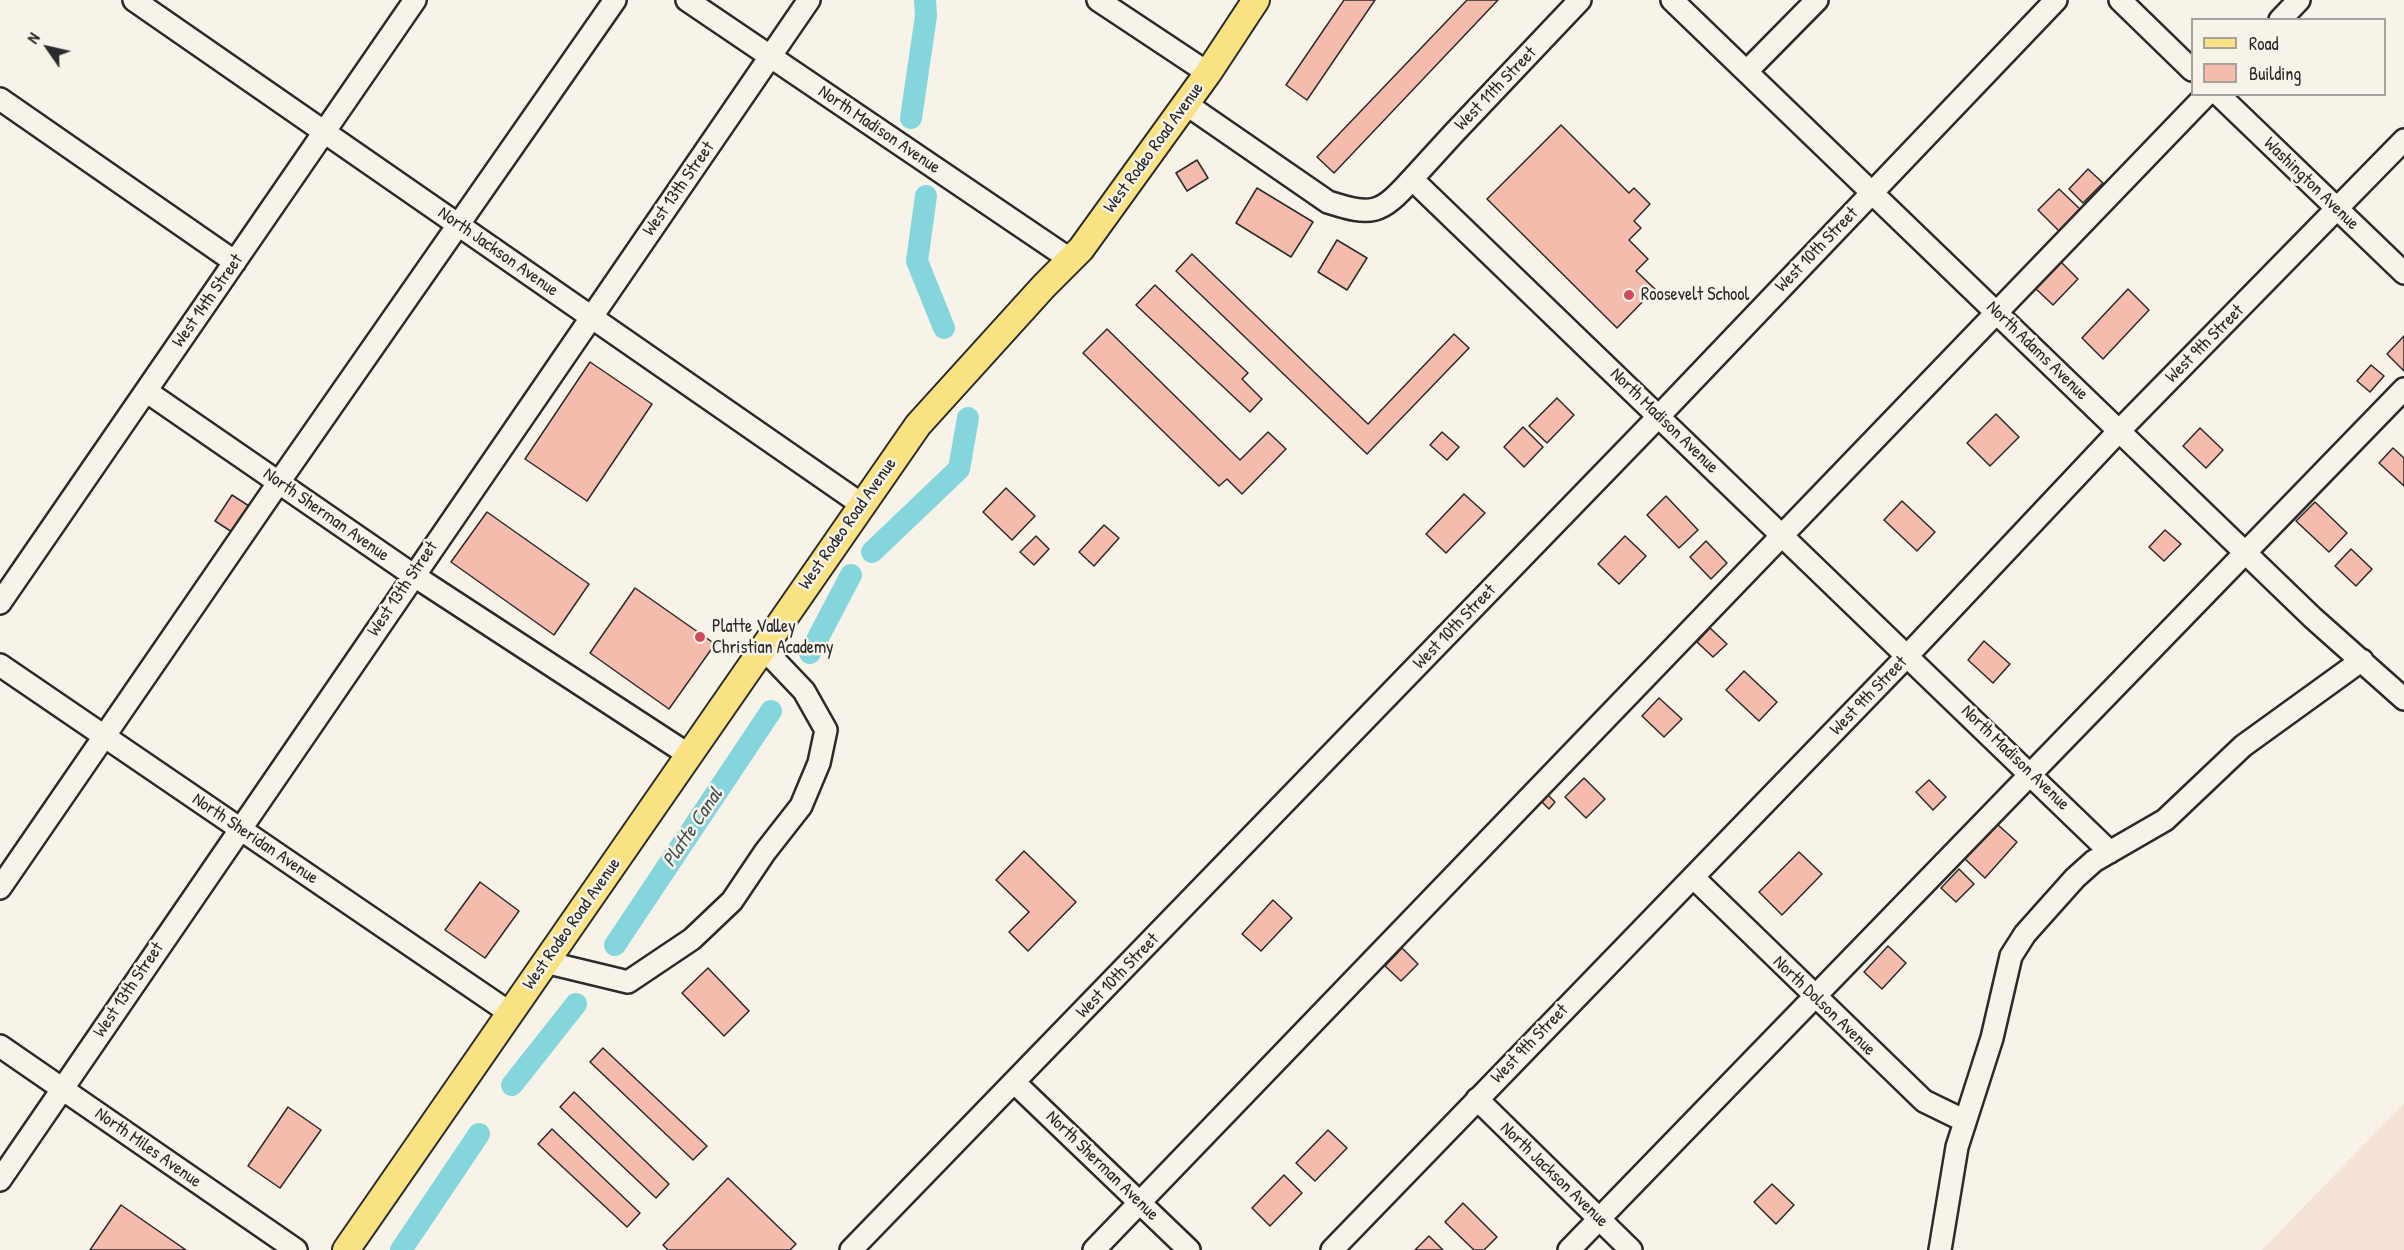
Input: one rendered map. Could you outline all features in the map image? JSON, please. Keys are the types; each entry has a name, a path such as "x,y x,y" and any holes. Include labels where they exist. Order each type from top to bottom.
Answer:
{"main road":[{"name":"West Rodeo Road Avenue","path":"346,1250 861,504 918,425 1044,286 1081,249 1208,73 1256,0"}],"street":[{"name":"North Jackson Avenue","path":"134,0 861,504"},
{"name":"West 14th Street","path":"0,603 415,0"},
{"path":"0,888 615,0"},
{"name":"North Madison Avenue","path":"687,0 1071,260"},
{"name":"West 13th Street","path":"0,1179 809,0"},
{"path":"1098,0 1208,73"},
{"name":"West 11th Street","path":"1412,179 1580,0"},
{"name":"North Adams Avenue","path":"1672,0 2313,618 2404,699"},
{"path":"1747,71 1817,0"},
{"name":"West 10th Street","path":"851,1250 1659,416 2056,0"},
{"path":"2120,0 2191,68"},
{"path":"2282,18 2299,0"},
{"path":"1094,1250 2205,96"},
{"name":"Washington Avenue","path":"2220,96 2404,273"},
{"path":"0,99 235,262"},
{"path":"1186,104 1328,202 1355,211 1376,211 1403,190 1412,179"},
{"name":"West 9th Street","path":"1332,1250 1908,655 2119,431 2338,210 2404,140"},
{"name":"North Madison Avenue","path":"1412,179 2032,774 2110,852"},
{"path":"1569,1250 2404,390"},
{"name":"North Sherman Avenue","path":"146,391 413,575 688,755"},
{"path":"545,962 628,982 692,939 732,902 765,852 801,806 819,763 826,730 804,690 763,648"},
{"path":"1940,1250 1957,1147 1992,1038 2011,956 2025,934 2075,878 2094,861 2142,836 2165,820 2243,746 2362,660"},
{"name":"North Sheridan Avenue","path":"0,665 510,1013"},
{"name":"North Dolson Avenue","path":"1693,877 1924,1101 1965,1121"},
{"name":"North Miles Avenue","path":"0,1046 296,1250"},
{"name":"North Sherman Avenue","path":"1015,1083 1189,1250"},
{"name":"North Jackson Avenue","path":"1477,1099 1631,1250"}],"shaded area":[{"path":"2404,1104 2404,1250 2262,1250 2379,1129"}],"building":[{"path":"1344,0 1375,0 1307,100 1286,85"},
{"path":"1467,0 1498,0 1334,173 1317,157"},
{"path":"1561,125 1629,193 1634,188 1650,204 1634,221 1641,228 1629,240 1648,259 1636,271 1655,289 1617,328 1487,199"},
{"path":"1197,160 1208,178 1187,191 1176,173"},
{"path":"2088,169 2103,183 2083,203 2069,189"},
{"path":"1257,188 1313,222 1291,257 1236,223"},
{"path":"2059,189 2081,210 2060,232 2038,210"},
{"path":"1337,240 1367,258 1347,290 1318,272"},
{"path":"1192,254 1368,424 1454,334 1469,348 1367,454 1176,271"},
{"path":"2060,261 2078,279 2053,305 2035,288"},
{"path":"1155,285 1248,373 1242,379 1262,399 1250,412 1136,305"},
{"path":"2128,289 2149,310 2103,359 2082,338"},
{"path":"1107,329 1240,460 1268,432 1286,449 1242,494 1227,479 1219,486 1083,353"},
{"path":"2404,336 2404,371 2387,354"},
{"path":"590,362 652,404 587,501 525,459"},
{"path":"2371,365 2384,376 2370,392 2357,381"},
{"path":"1557,398 1574,415 1547,443 1529,426"},
{"path":"1996,414 2019,437 1990,466 1967,443"},
{"path":"1523,427 1543,447 1524,467 1504,447"},
{"path":"2200,428 2223,450 2206,468 2183,446"},
{"path":"1442,432 1459,447 1447,460 1430,445"},
{"path":"2393,448 2404,458 2404,486 2379,463"},
{"path":"1006,488 1035,516 1012,540 983,512"},
{"path":"1464,494 1485,513 1446,553 1426,534"},
{"path":"232,495 249,506 232,532 215,521"},
{"path":"1666,496 1698,530 1679,548 1647,515"},
{"path":"1902,501 1935,532 1917,551 1884,520"},
{"path":"2315,502 2347,533 2329,552 2296,521"},
{"path":"487,512 589,584 554,635 451,562"},
{"path":"1104,525 1119,538 1094,566 1079,552"},
{"path":"2165,530 2181,544 2164,561 2149,547"},
{"path":"1036,536 1049,549 1034,565 1020,552"},
{"path":"1625,536 1646,556 1619,584 1598,564"},
{"path":"1706,541 1727,563 1711,579 1690,557"},
{"path":"2351,549 2372,569 2356,586 2335,566"},
{"path":"635,588 715,644 669,709 590,653"},
{"path":"1710,628 1727,644 1713,657 1697,642"},
{"path":"1984,641 2010,664 1993,683 1968,660"},
{"path":"1744,671 1777,702 1759,721 1726,690"},
{"path":"1659,698 1682,719 1664,737 1642,716"},
{"path":"1584,778 1605,799 1586,818 1565,797"},
{"path":"1929,780 1946,797 1933,810 1916,792"},
{"path":"1548,795 1555,802 1549,809 1542,802"},
{"path":"1997,824 2017,842 1985,878 1965,859"},
{"path":"1024,851 1076,902 1028,951 1009,932 1029,912 996,880"},
{"path":"1799,852 1822,874 1782,915 1759,892"},
{"path":"1959,869 1974,884 1956,902 1941,888"},
{"path":"480,882 519,911 485,958 445,930"},
{"path":"1273,900 1292,918 1261,951 1242,934"},
{"path":"1888,946 1906,963 1882,989 1864,972"},
{"path":"1402,948 1418,964 1401,981 1385,966"},
{"path":"708,968 749,1011 724,1036 682,993"},
{"path":"603,1048 707,1146 693,1160 590,1062"},
{"path":"574,1092 669,1184 656,1198 560,1107"},
{"path":"288,1107 321,1130 280,1188 248,1166"},
{"path":"552,1129 640,1213 627,1227 538,1144"},
{"path":"1328,1130 1347,1148 1315,1181 1296,1163"},
{"path":"1284,1175 1302,1193 1270,1226 1252,1208"},
{"path":"728,1178 796,1244 790,1250 668,1250 663,1245"},
{"path":"1772,1184 1794,1205 1776,1224 1754,1202"},
{"path":"1463,1203 1497,1237 1484,1250 1474,1250 1445,1222"},
{"path":"121,1205 186,1250 90,1250"},
{"path":"1429,1236 1443,1250 1415,1250"}],"waterway":[{"name":"Platte Canal","path":"911,118 926,16 925,0"},
{"name":"Platte Canal","path":"926,196 917,261 944,328"},
{"name":"Platte Canal","path":"872,552 959,469 968,418"},
{"path":"810,653 851,575"},
{"name":"Platte Canal","path":"615,945 771,711"},
{"path":"512,1085 576,1004"},
{"name":"Platte Canal","path":"401,1250 479,1134"}],"place":[{"name":"Roosevelt School","path":"1629,295"},
{"name":"Platte Valley Christian Academy","path":"700,637"}]}
